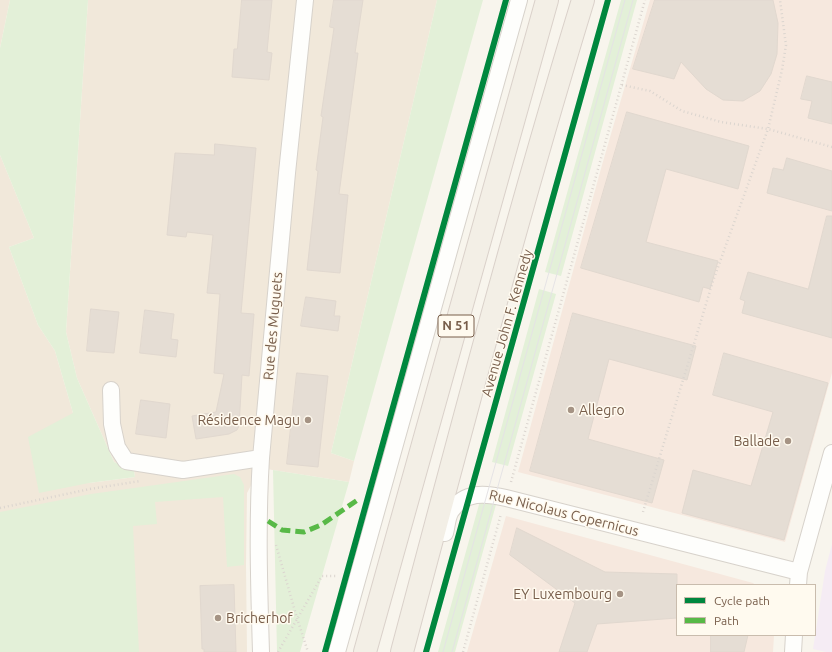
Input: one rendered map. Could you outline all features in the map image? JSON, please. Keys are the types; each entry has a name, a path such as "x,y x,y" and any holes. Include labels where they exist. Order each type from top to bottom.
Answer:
{"main road":[{"name":"N 51","path":"365,652 547,0"},
{"name":"Avenue John F. Kennedy","path":"402,652 475,375 550,106 583,0"}],"street":[{"name":"Rue des Muguets","path":"261,652 258,581 261,458 287,172 305,0"},
{"path":"337,652 519,0"},
{"path":"111,390 112,424 117,447 126,461 183,470 261,458"},
{"path":"799,579 832,453"},
{"name":"Rue Nicolaus Copernicus","path":"413,652 450,512 459,504 476,494 487,494 528,503 799,579"},
{"path":"793,652 794,636"}],"path":[{"path":"462,652 645,0"},
{"path":"643,512 713,281 768,129 782,70 786,45 780,0"},
{"path":"622,85 650,91 682,111 721,122 768,129 832,147"},
{"path":"0,508 90,489 144,480"},
{"path":"274,542 308,652"},
{"path":"278,652 322,576 338,576"}],"shaded area":[{"path":"0,0 10,0 0,48"},
{"path":"88,0 437,0 331,453 354,461 349,482 260,468 247,493 247,652 0,652 0,155 34,238 9,247 38,325 55,351 73,413 89,483 135,477 134,471 114,462 77,378 66,332"},
{"path":"650,0 832,0 832,373 785,542 518,472 602,165"},
{"path":"506,516 754,584 676,584 676,636 774,636 773,652 467,652"},
{"path":"832,544 832,652 813,649 825,571"}],"green space":[{"path":"10,0 88,0 66,332 77,378 114,462 134,471 135,477 89,483 39,493 28,437 73,413 55,351 38,325 9,247 34,238 0,155 0,48"},
{"path":"437,0 483,0 354,461 331,453"},
{"path":"621,0 637,0 561,276 545,272"},
{"path":"539,289 556,294 508,466 492,462"},
{"path":"273,470 349,482 300,652 277,652"},
{"path":"234,474 240,477 244,485 244,565 227,567 223,497 155,502 157,524 133,526 139,652 0,652 0,512 91,494"},
{"path":"480,501 497,501 455,652 438,652"}],"building":[{"path":"242,0 272,0 267,52 272,53 269,80 232,77 234,49 237,49"},
{"path":"334,0 363,0 355,53 358,53 339,194 348,195 340,273 307,270 318,171 316,170 323,117 321,116 334,28 330,27"},
{"path":"655,0 773,0 778,23 777,54 771,74 760,91 743,101 723,100 706,89 681,62 674,79 633,69"},
{"path":"807,76 832,82 832,124 808,118 812,101 801,99"},
{"path":"627,112 749,146 738,189 666,169 646,242 718,261 710,289 703,287 699,302 581,268"},
{"path":"215,144 256,148 241,313 254,314 249,376 242,375 239,426 237,430 229,434 196,439 192,416 216,412 224,374 214,373 220,294 207,293 213,235 187,232 186,237 167,235 175,153 214,155"},
{"path":"787,158 832,171 832,211 767,193 773,168 783,170"},
{"path":"827,216 832,216 832,338 742,313 745,301 740,299 748,272 808,289"},
{"path":"306,297 336,301 334,316 340,316 338,331 301,326"},
{"path":"91,309 119,312 114,353 87,351"},
{"path":"145,310 174,314 171,339 178,340 176,357 140,353"},
{"name":"Allegro","path":"573,313 696,346 687,380 609,359 588,439 664,460 652,503 530,471"},
{"name":"Ballade","path":"724,353 828,383 784,540 682,513 693,470 751,486 773,412 713,395"},
{"name":"Résidence Magu","path":"297,373 328,376 318,467 287,464"},
{"path":"141,400 170,404 166,438 136,434"},
{"name":"EY Luxembourg","path":"517,528 605,572 677,574 676,618 597,624 587,652 559,652 575,603 510,555"},
{"name":"Bricherhof","path":"234,585 236,652 204,652 204,649 202,649 200,586"},
{"path":"711,636 748,636 744,652 711,652"}],"tram line":[{"path":"443,652 625,0"},
{"path":"452,652 633,0"}],"marked path":[{"path":"268,521 282,530 304,532 321,525 359,499"}],"cycle path":[{"path":"325,652 506,0"},
{"path":"426,652 541,245 608,0"}],"place":[{"name":"Allegro","path":"571,410"},
{"name":"Résidence Magu","path":"308,420"},
{"name":"Ballade","path":"788,441"},
{"name":"EY Luxembourg","path":"620,594"},
{"name":"Bricherhof","path":"218,618"}]}
